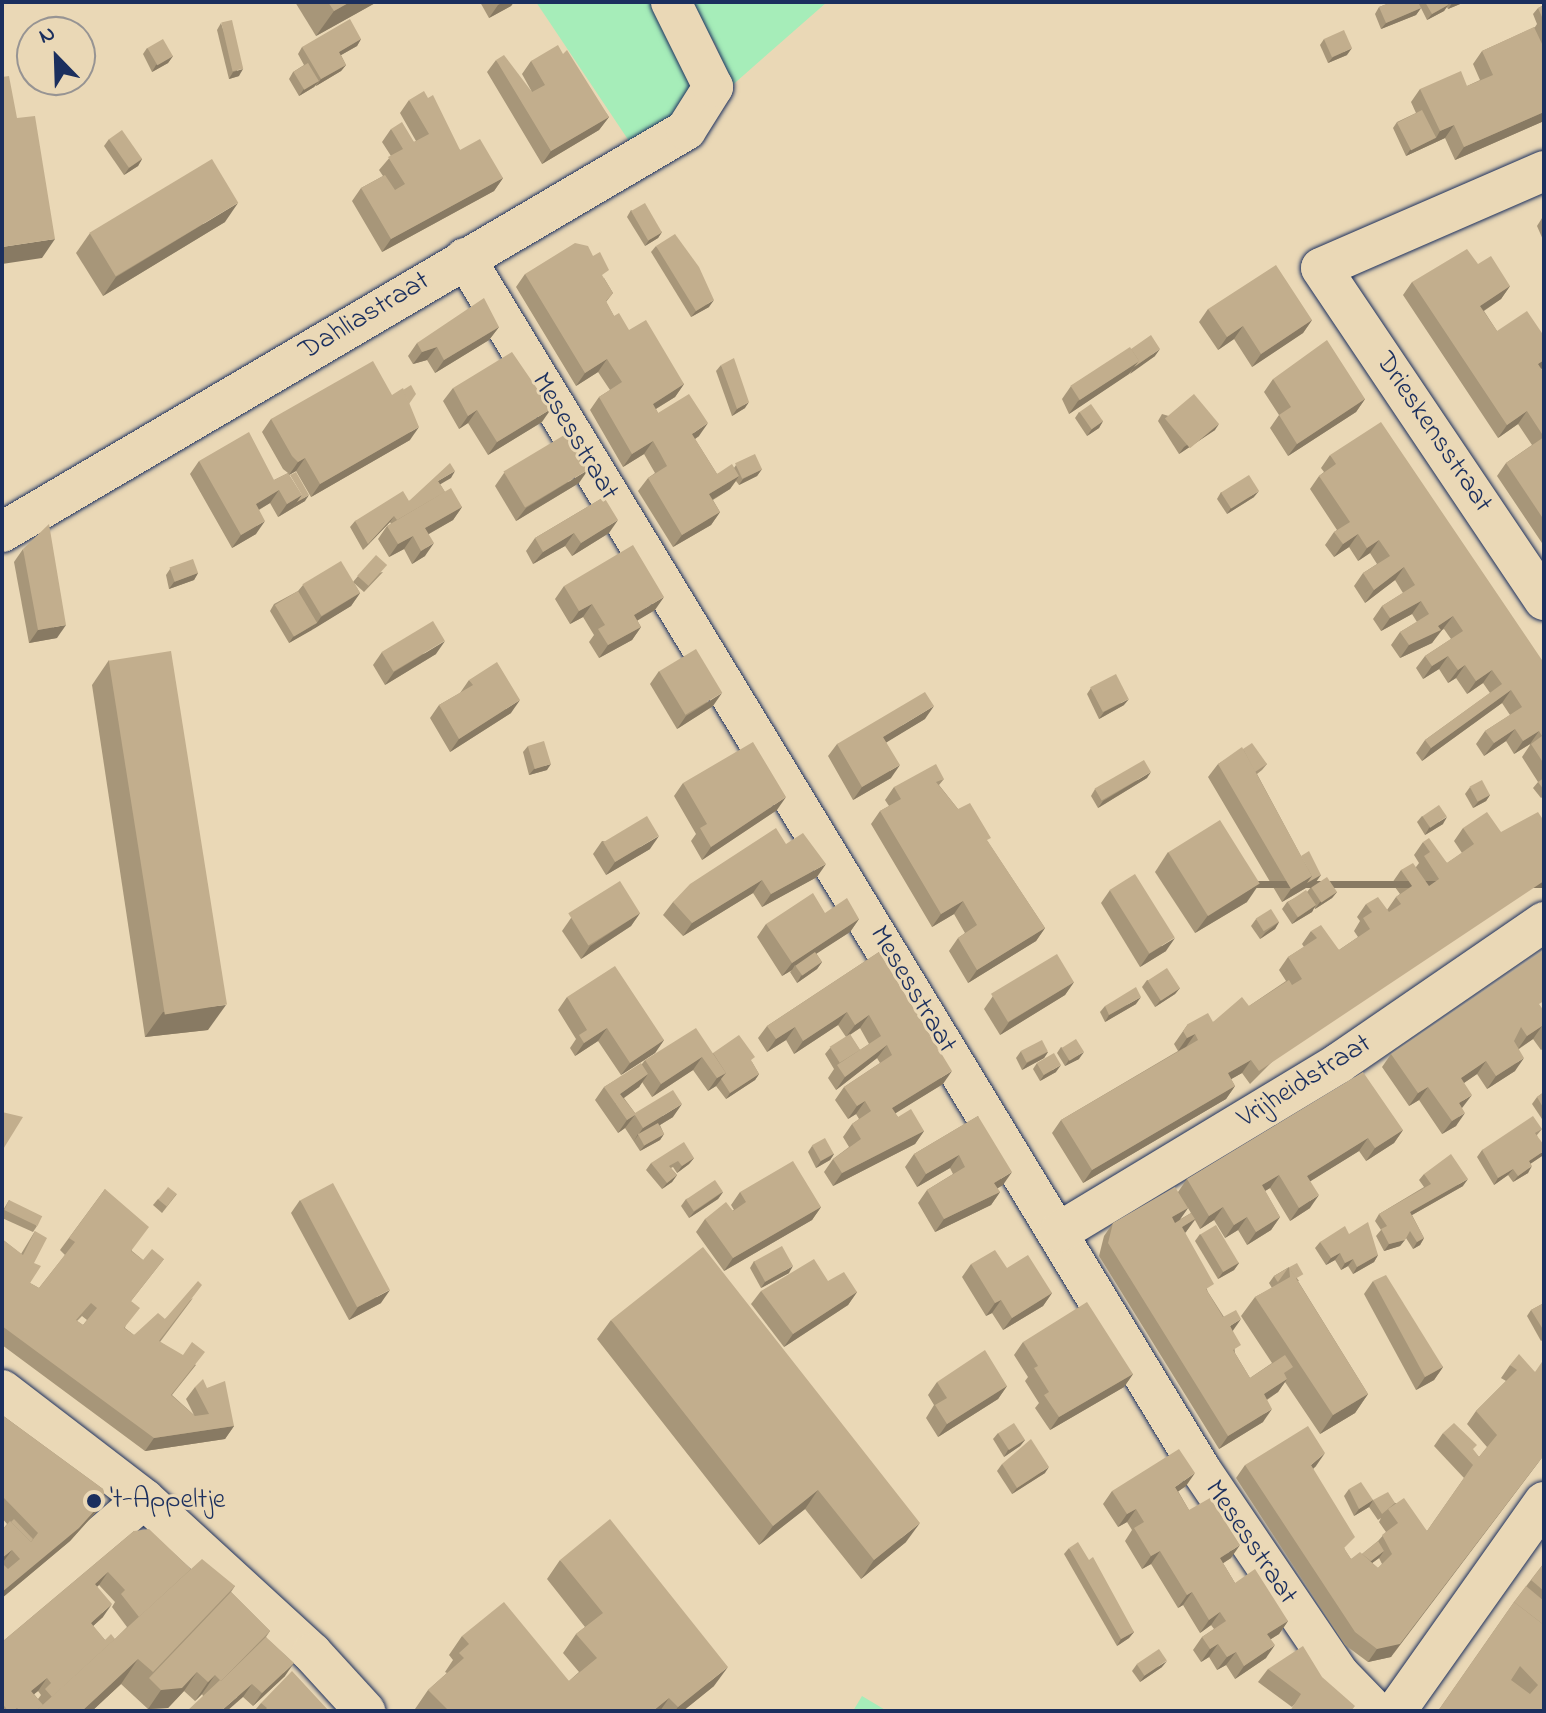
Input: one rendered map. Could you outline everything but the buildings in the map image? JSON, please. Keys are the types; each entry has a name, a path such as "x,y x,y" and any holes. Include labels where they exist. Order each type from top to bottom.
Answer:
{"street":[{"name":"Dahliastraat","path":"2,532 686,130 713,87 671,2"},
{"name":"Drieskensstraat","path":"1544,171 1321,268 1544,600"},
{"name":"Mesesstraat","path":"465,258 1264,1566 1340,1675 1375,1711"},
{"name":"Vrijheidstraat","path":"1059,1232 1339,1063 1544,922"},
{"path":"2,1390 144,1499 312,1653 365,1711"},
{"path":"2,1621 144,1499"},
{"path":"1396,1711 1544,1502"}],"green space":[{"path":"536,2 659,2 696,64 689,114 631,144"},
{"path":"689,2 827,2 728,89 717,47"},
{"path":"862,1696 887,1711 853,1711"}],"place":[{"name":"'t-Appeltje","path":"94,1501"}]}
